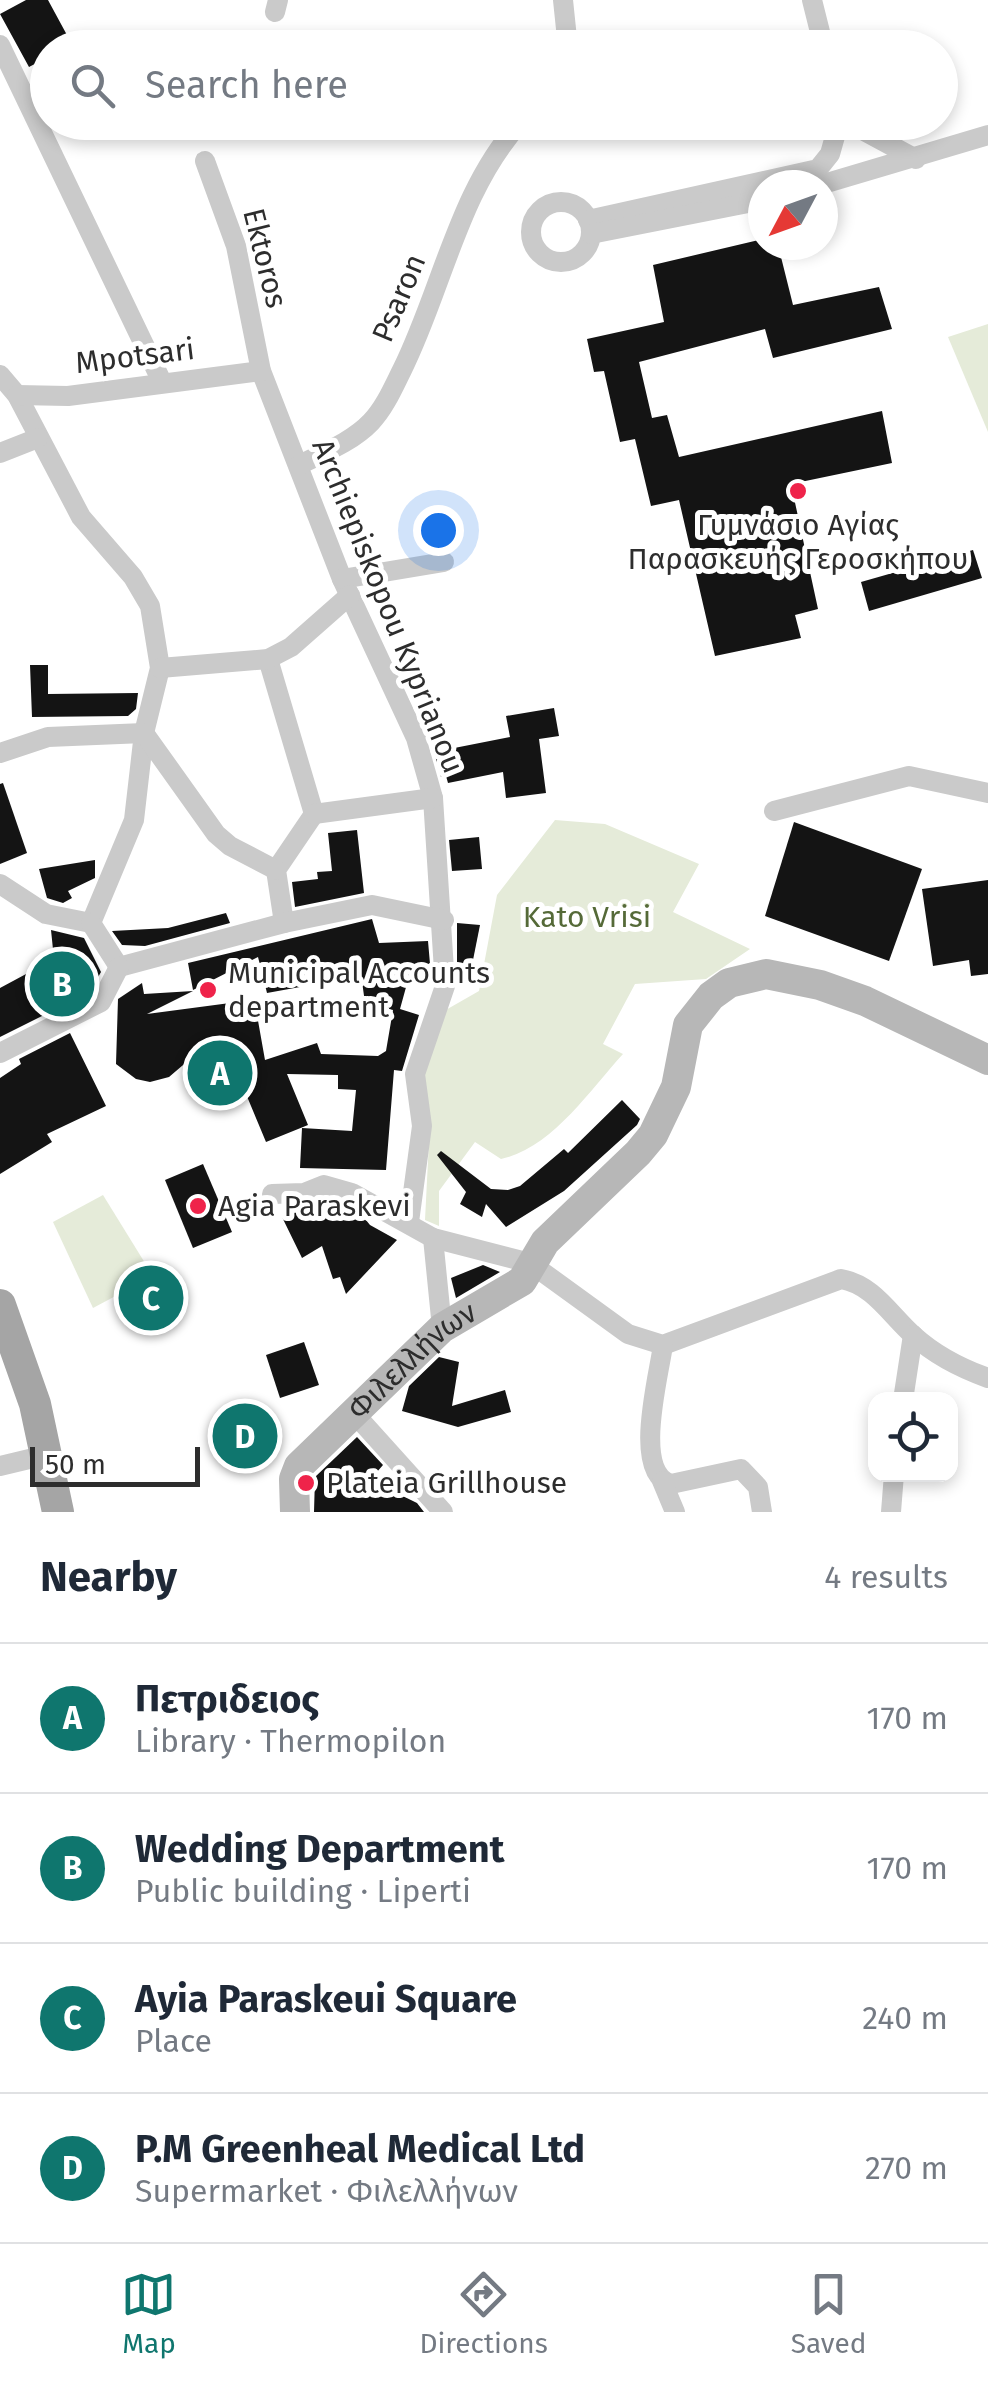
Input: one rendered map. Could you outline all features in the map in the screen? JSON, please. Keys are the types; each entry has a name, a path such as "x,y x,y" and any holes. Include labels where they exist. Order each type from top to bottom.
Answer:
{"main road":[{"path":"0,1305 21,1352 58,1512"}],"street":[{"path":"562,0 566,30"},
{"path":"812,0 820,30"},
{"path":"0,45 30,107"},
{"path":"838,173 916,159 988,134"},
{"path":"46,140 162,382"},
{"name":"Psaron","path":"299,465 352,437 383,408 422,329 460,228 505,140"},
{"path":"822,170 834,140"},
{"path":"886,140 916,159"},
{"name":"Ektoros","path":"206,162 236,246 261,371"},
{"path":"748,193 590,227 748,202"},
{"name":"Mpotsari","path":"17,395 68,396 261,371"},
{"name":"Archiepiskopou Kyprianou","path":"261,371 346,587 416,738 433,798 444,920 445,986 415,1074 422,1126 409,1222"},
{"path":"0,374 17,395 81,516 150,606 160,668 144,733 134,820 91,922"},
{"path":"0,453 38,438"},
{"path":"160,668 268,659 292,648 346,587 444,562"},
{"path":"268,659 314,814"},
{"path":"0,753 48,737 144,733"},
{"path":"144,733 216,834 276,870"},
{"path":"774,811 909,776 988,793"},
{"path":"284,922 276,870 314,814 433,798"},
{"path":"0,884 46,914 91,922 120,967"},
{"path":"0,1053 101,1002 120,967 284,922 372,905 444,920"},
{"name":"Φιλελλήνων","path":"295,1512 294,1479 299,1466 352,1410 442,1328 511,1291 522,1281 544,1242 653,1134 676,1086 688,1025 711,996 730,983 766,974 820,985 865,1001 988,1060"},
{"path":"272,1194 304,1193 324,1186 352,1193 433,1238 530,1263 628,1334 663,1345 842,1278 866,1287 914,1336 940,1356 988,1378"},
{"path":"433,1238 442,1328"},
{"path":"904,1392 914,1336"},
{"path":"663,1345 648,1451 675,1512"},
{"path":"352,1410 442,1512"},
{"path":"0,1466 46,1455"},
{"path":"662,1481 671,1484 741,1470 758,1487 762,1512"},
{"path":"891,1512 893,1482"}],"green space":[{"path":"988,324 988,432 948,337"},
{"name":"Kato Vrisi","path":"555,820 605,824 699,864 673,912 750,949 706,979 635,984 603,1044 623,1054 568,1116 537,1143 501,1159 475,1142 439,1191 439,1226 425,1220 430,1121 420,1085 444,1011 479,991 497,895"},
{"path":"103,1195 153,1276 93,1308 53,1222"}],"building":[{"path":"26,0 48,0 64,30 30,30 29,67 0,14"},
{"path":"748,243 748,260 782,260 793,305 879,287 892,329 773,358 765,329 639,362 652,418 667,415 679,457 882,411 892,463 791,484 818,609 795,615 801,638 715,656 679,500 651,506 635,439 620,442 604,371 594,372 587,339 664,322 653,265"},
{"path":"973,550 982,578 869,611 861,582"},
{"path":"30,665 48,665 48,694 138,693 136,709 128,716 32,717"},
{"path":"554,708 559,736 539,739 546,793 506,798 503,772 448,783 446,776 441,777 434,752 510,737 506,716"},
{"path":"3,783 27,853 0,864 0,784"},
{"path":"794,822 922,869 889,961 765,916"},
{"path":"357,830 364,893 295,907 292,882 318,879 317,872 332,871 328,833"},
{"path":"479,837 482,869 452,871 449,840"},
{"path":"95,860 95,878 68,891 72,898 63,903 47,898 39,869"},
{"path":"988,880 988,974 971,976 969,960 933,966 922,889"},
{"path":"226,913 230,923 145,946 122,945 112,931 168,928"},
{"path":"372,919 379,943 428,941 430,964 419,963 420,977 408,980 400,1009 419,1015 402,1071 394,1070 386,1170 300,1168 302,1128 352,1131 356,1090 338,1089 338,1075 287,1074 308,1125 266,1142 246,1094 208,1098 203,1048 169,1077 150,1082 136,1079 116,1064 118,999 142,983 144,994 193,991 147,1014 230,1003 233,1019 257,1015 265,1060 317,1043 321,1054 378,1056 386,1051 393,1010 365,1003 361,974 309,977 311,985 267,993 258,957 193,990 188,963"},
{"path":"457,923 480,925 472,965 457,964"},
{"path":"51,930 84,938 101,972 97,979 68,989 74,1000 0,1037 0,988 54,959"},
{"path":"70,1033 106,1106 47,1134 52,1142 0,1174 0,1078 21,1064 19,1059"},
{"path":"622,1100 640,1119 637,1125 564,1191 506,1227 486,1204 482,1217 460,1204 466,1192 437,1155 441,1151 491,1189 508,1190 520,1186 564,1149 568,1153"},
{"name":"Agia Paraskevi","path":"203,1164 232,1232 193,1248 165,1180"},
{"path":"325,1200 361,1214 370,1225 397,1240 346,1294 340,1277 333,1279 322,1246 302,1258 282,1217"},
{"path":"483,1265 500,1272 456,1298 451,1278"},
{"path":"304,1342 319,1385 280,1398 266,1355"},
{"path":"439,1357 459,1362 452,1406 505,1390 511,1412 458,1427 402,1411 409,1386"},
{"path":"357,1437 383,1465 370,1480 417,1503 424,1512 314,1512 315,1477"}],"place":[{"name":"Γυμνάσιο Αγίας Παρασκευής Γεροσκήπου","path":"798,491"},
{"name":"Wedding Department","path":"62,984"},
{"name":"Municipal Accounts department","path":"208,990"},
{"name":"Πετριδειος","path":"220,1073"},
{"name":"Agia Paraskevi","path":"198,1206"},
{"name":"Ayia Paraskeui Square","path":"151,1298"},
{"name":"P.M Greenheal Medical Ltd","path":"245,1436"},
{"name":"Plateia Grillhouse","path":"306,1483"}]}
